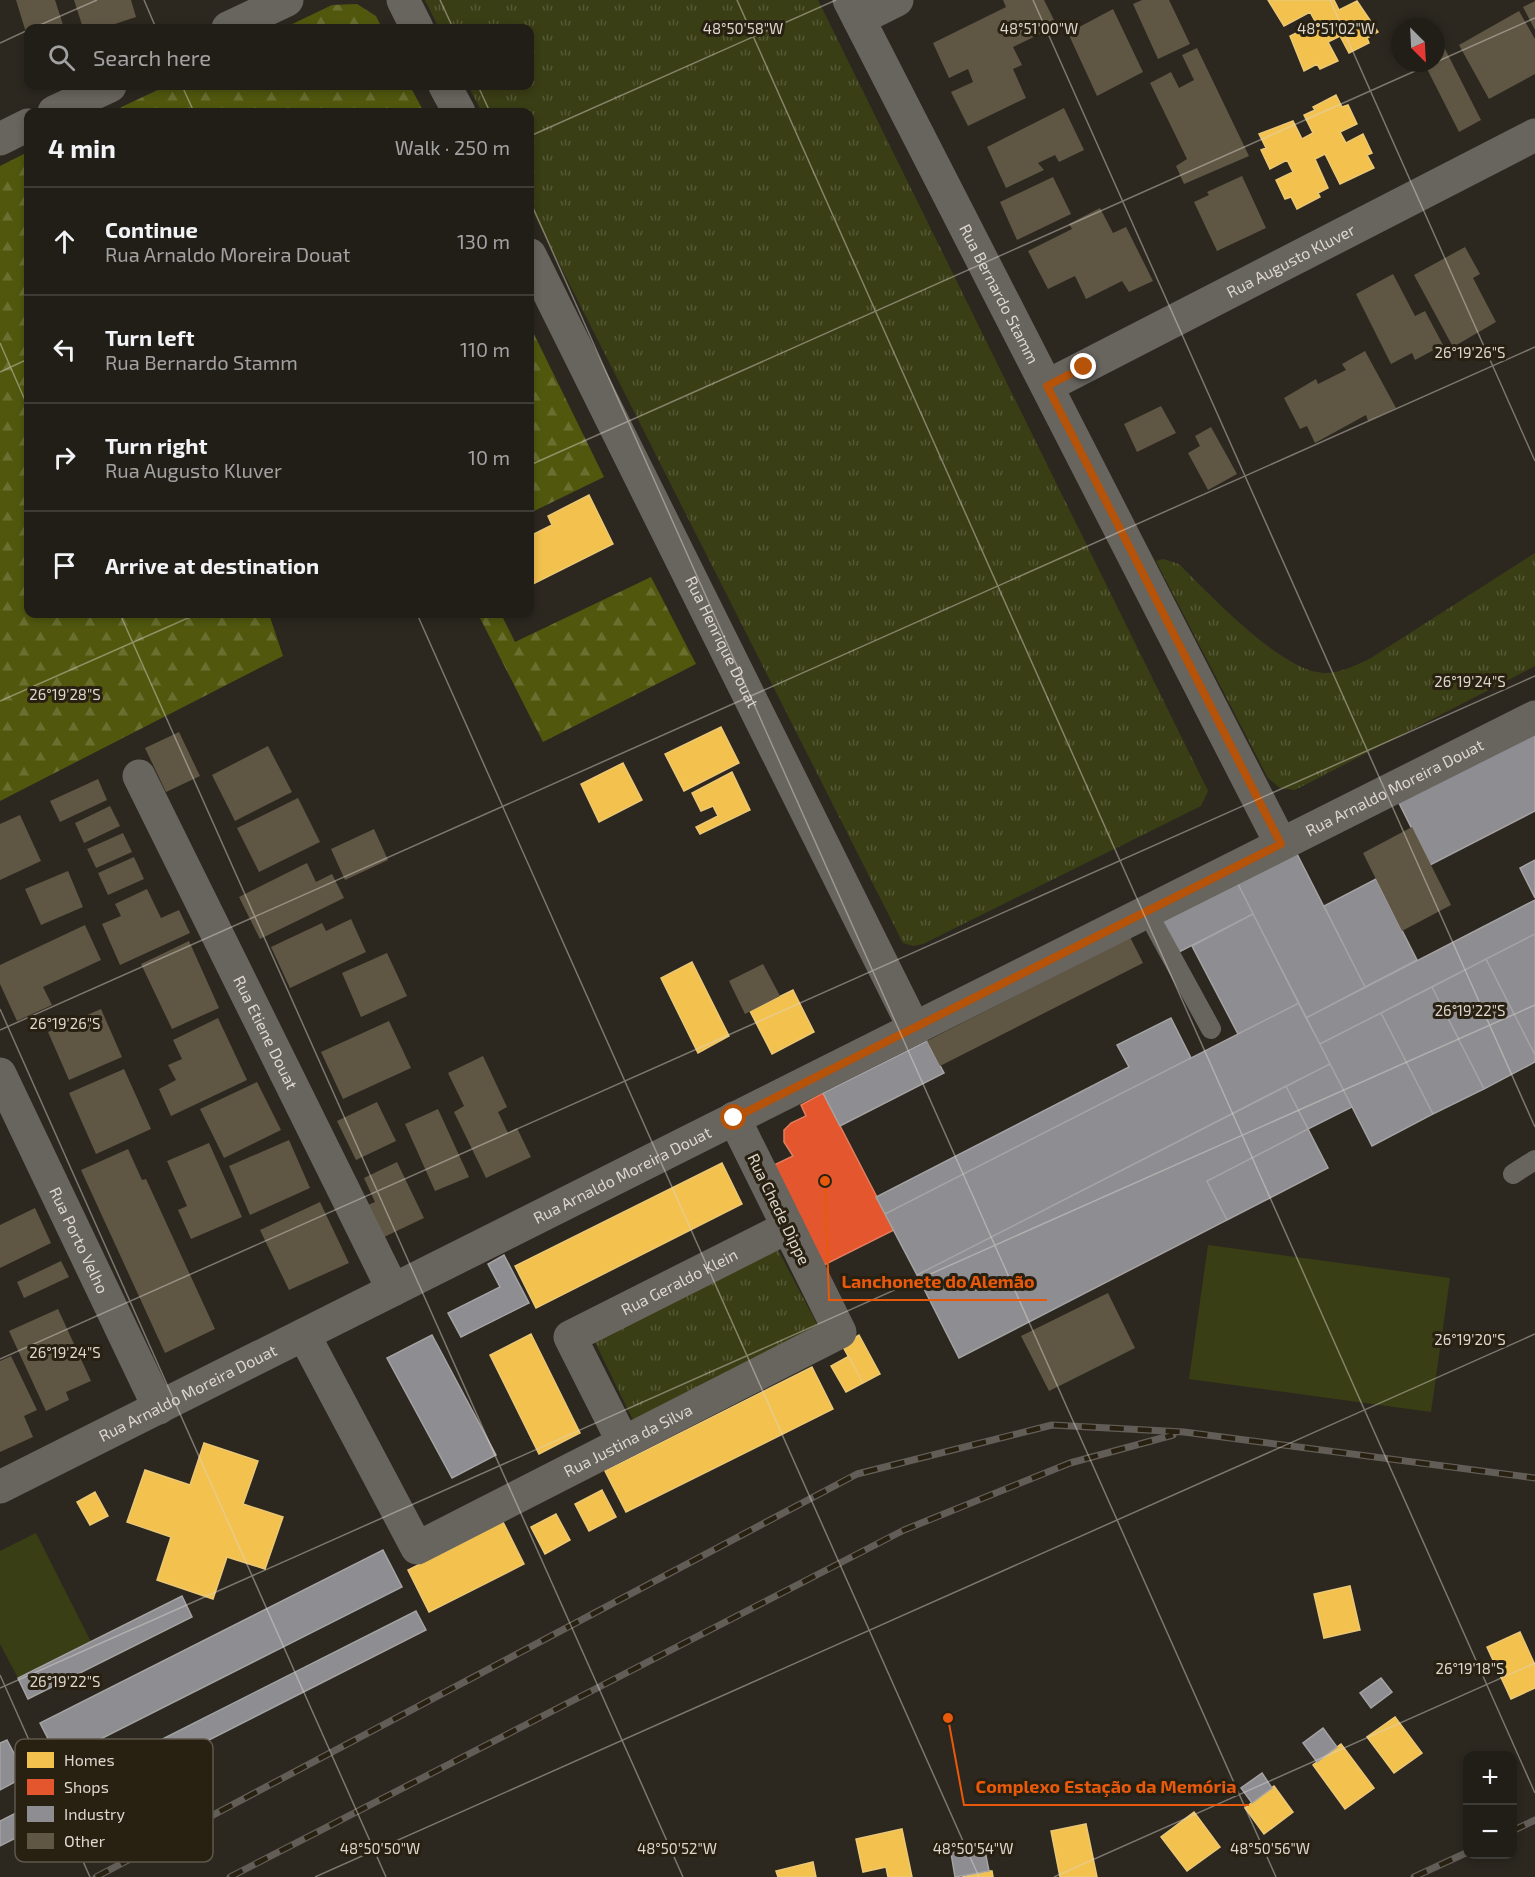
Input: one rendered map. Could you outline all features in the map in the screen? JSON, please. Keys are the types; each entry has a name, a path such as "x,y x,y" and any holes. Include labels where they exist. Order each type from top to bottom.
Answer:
{"street":[{"path":"236,24 287,0"},
{"path":"403,0 415,24"},
{"path":"854,9 897,0"},
{"name":"Rua Bernardo Stamm","path":"854,9 1281,844"},
{"path":"63,108 101,90"},
{"path":"448,90 457,108"},
{"path":"0,139 24,127"},
{"name":"Rua Augusto Kluver","path":"1047,386 1535,135"},
{"name":"Rua Henrique Douat","path":"534,263 914,1028"},
{"name":"Rua Arnaldo Moreira Douat","path":"0,1487 1535,717"},
{"name":"Rua Etiene Douat","path":"139,777 393,1290"},
{"name":"Rua Porto Velho","path":"0,1074 159,1408"},
{"name":"Rua Chede Dippe","path":"734,1118 840,1332"},
{"name":"Rua Geraldo Klein","path":"623,1442 570,1337 788,1227"},
{"name":"Rua Justina da Silva","path":"304,1335 417,1548 840,1332"}],"lane":[{"path":"1146,912 1211,1029"},
{"path":"1513,1174 1535,1160"}],"green space":[{"path":"425,0 818,0 1208,791 1201,806 923,944 913,946 903,943 534,214 534,108 480,108 470,90 534,90 534,24 437,24"},
{"path":"357,4 376,16 380,24 292,24 332,5"},
{"path":"158,90 412,90 422,108 119,108"},
{"path":"24,154 24,618 270,618 283,656 0,801 0,166"},
{"path":"534,334 604,477 534,511"},
{"path":"1535,553 1535,666 1295,790 1280,788 1268,778 1156,561 1163,559 1179,564 1247,629 1288,660 1307,669 1330,673 1371,658"},
{"path":"651,577 696,664 543,742 480,618 503,618 515,642"},
{"path":"1208,1245 1450,1278 1431,1412 1189,1379"},
{"path":"778,1250 818,1326 635,1420 632,1418 595,1342"},
{"path":"36,1533 91,1642 18,1678 0,1644 0,1551"}],"building: Homes":[{"path":"1268,0 1334,0 1339,10 1357,1 1378,32 1367,38 1369,43 1349,53 1340,36 1328,42 1338,61 1320,69 1317,64 1304,71 1290,36 1316,23 1310,12 1284,26"},
{"path":"1336,95 1342,107 1348,105 1357,124 1340,132 1346,143 1363,134 1372,153 1367,155 1374,168 1340,184 1325,154 1315,159 1328,188 1318,193 1320,197 1297,209 1291,197 1285,199 1276,180 1293,172 1287,160 1270,169 1261,150 1266,148 1259,134 1293,121 1302,139 1313,133 1304,115 1315,110 1313,107"},
{"path":"589,495 613,544 534,584 534,534 552,525 548,516"},
{"path":"721,727 739,763 684,791 665,754"},
{"path":"623,763 642,800 599,822 581,784"},
{"path":"732,772 750,810 700,834 696,827 718,816 713,806 701,811 692,793"},
{"path":"692,962 729,1036 698,1053 661,978"},
{"path":"793,990 814,1032 772,1054 750,1011"},
{"path":"722,1163 742,1204 536,1308 515,1266"},
{"path":"531,1334 580,1433 539,1454 490,1355"},
{"path":"859,1335 880,1374 863,1383 842,1345"},
{"path":"849,1356 863,1383 846,1392 831,1366"},
{"path":"812,1367 833,1409 626,1512 605,1471"},
{"path":"204,1443 258,1461 243,1504 283,1517 265,1569 227,1557 213,1599 157,1580 171,1537 127,1522 145,1470 190,1485"},
{"path":"602,1490 616,1517 589,1531 575,1504"},
{"path":"95,1492 108,1516 90,1525 77,1502"},
{"path":"556,1514 570,1540 545,1554 531,1527"},
{"path":"503,1522 524,1564 429,1612 408,1570"},
{"path":"1350,1586 1360,1630 1324,1638 1314,1594"},
{"path":"1520,1632 1535,1665 1535,1688 1511,1699 1487,1647"},
{"path":"1395,1717 1422,1753 1394,1773 1367,1737"},
{"path":"1341,1744 1374,1788 1345,1809 1313,1765"},
{"path":"1274,1786 1293,1812 1264,1834 1245,1808"},
{"path":"1194,1812 1220,1847 1187,1871 1161,1837"},
{"path":"1086,1824 1097,1877 1060,1877 1051,1831"},
{"path":"902,1829 912,1877 888,1877 886,1867 863,1872 856,1839"},
{"path":"813,1862 816,1877 778,1877 776,1871"},
{"path":"992,1871 993,1877 962,1877"}],"building: Shops":[{"path":"823,1093 894,1230 824,1265 774,1165 793,1156 784,1142 784,1130 791,1123 806,1116 801,1105"}],"building: Industry":[{"path":"1535,729 1535,811 1430,865 1397,799"},
{"path":"1296,852 1365,987 1306,1018 1237,882"},
{"path":"1535,860 1535,898 1520,868"},
{"path":"1376,879 1417,960 1365,987 1324,906"},
{"path":"1237,882 1253,914 1179,952 1162,920"},
{"path":"1535,900 1535,934 1320,1044 1306,1018"},
{"path":"1253,914 1299,1003 1238,1034 1192,946"},
{"path":"1535,934 1535,1055 1486,959"},
{"path":"1486,959 1535,1055 1535,1062 1484,1089 1432,987"},
{"path":"1432,987 1484,1089 1433,1114 1381,1013"},
{"path":"1299,1003 1330,1064 917,1275 885,1214"},
{"path":"1381,1013 1433,1114 1372,1146 1320,1044"},
{"path":"1171,1018 1191,1058 885,1214 876,1197 1129,1067 1117,1045"},
{"path":"927,1041 944,1073 840,1126 823,1093"},
{"path":"1330,1064 1352,1107 1308,1129 1286,1086"},
{"path":"1286,1086 1308,1129 1207,1181 1227,1220 959,1358 917,1275"},
{"path":"1308,1129 1328,1168 1227,1220 1207,1181"},
{"path":"504,1255 529,1303 461,1337 448,1313 500,1287 488,1264"},
{"path":"432,1335 496,1455 452,1478 387,1358"},
{"path":"383,1550 402,1587 101,1739 48,1739 40,1723"},
{"path":"182,1596 192,1617 28,1699 18,1678"},
{"path":"416,1611 426,1630 211,1739 162,1739"},
{"path":"1381,1678 1392,1692 1371,1708 1360,1693"},
{"path":"1323,1728 1337,1747 1317,1762 1303,1743"},
{"path":"7,1740 15,1755 15,1782 0,1790 0,1743"},
{"path":"1262,1773 1272,1788 1252,1803 1241,1788"},
{"path":"15,1813 15,1838 0,1846 0,1821"},
{"path":"984,1846 989,1871 955,1877 951,1853"}],"building: Other":[{"path":"16,0 55,0 63,24 24,24 24,26"},
{"path":"74,0 131,0 136,17 115,24 82,24"},
{"path":"1003,0 1044,0 1057,26 1013,47 1022,65 1013,69 1026,98 968,126 951,92 973,82 968,69 949,78 933,43 1006,7"},
{"path":"1142,0 1169,0 1190,44 1158,59 1133,4"},
{"path":"1535,1 1535,30 1523,7"},
{"path":"1113,9 1143,72 1097,96 1068,33"},
{"path":"1519,11 1535,39 1535,74 1489,99 1459,45"},
{"path":"1197,48 1249,156 1184,184 1176,166 1187,159 1150,83 1171,72 1179,88 1194,80 1182,55"},
{"path":"1445,49 1481,120 1459,132 1429,72 1445,72"},
{"path":"1064,108 1084,150 1059,162 1055,155 1038,163 1044,170 1006,188 987,147"},
{"path":"1242,176 1266,228 1217,251 1194,202 1209,195 1207,192"},
{"path":"1053,177 1071,214 1017,240 1000,202"},
{"path":"1100,208 1113,233 1126,227 1153,281 1129,292 1122,281 1086,299 1075,276 1048,289 1028,251 1072,229 1069,224"},
{"path":"1465,247 1480,274 1473,278 1496,322 1453,347 1414,275"},
{"path":"1393,274 1415,316 1425,311 1443,345 1415,360 1412,353 1391,364 1356,294"},
{"path":"1365,351 1396,408 1368,421 1366,415 1315,443 1307,426 1300,429 1284,398 1316,379 1318,384 1346,370 1342,364"},
{"path":"1161,406 1176,433 1137,452 1124,424"},
{"path":"1211,427 1237,474 1208,490 1188,453 1200,446 1195,436"},
{"path":"179,732 200,776 166,792 145,748"},
{"path":"268,746 292,792 235,821 212,775"},
{"path":"98,779 107,800 60,822 50,801"},
{"path":"298,798 320,842 259,872 237,828"},
{"path":"110,806 120,826 84,843 75,823"},
{"path":"20,815 41,861 0,880 0,824"},
{"path":"1412,827 1451,905 1402,931 1363,853"},
{"path":"374,829 388,860 345,880 331,849"},
{"path":"123,833 132,852 96,868 87,849"},
{"path":"134,857 144,879 108,895 98,873"},
{"path":"307,863 316,882 332,874 344,898 260,939 239,897"},
{"path":"68,871 83,907 41,925 25,889"},
{"path":"147,889 161,918 179,910 190,933 120,965 102,924 121,916 115,904"},
{"path":"351,919 366,952 290,988 271,947 322,923 326,931"},
{"path":"85,925 101,960 43,987 52,1005 17,1021 0,984 0,965"},
{"path":"1130,937 1143,963 940,1066 927,1041"},
{"path":"189,941 219,1008 172,1029 141,964"},
{"path":"387,953 407,996 361,1017 342,973"},
{"path":"763,964 780,996 745,1014 729,981"},
{"path":"101,1009 122,1057 69,1080 48,1032"},
{"path":"218,1018 247,1080 171,1116 159,1089 176,1080 168,1065 182,1059 173,1040"},
{"path":"389,1021 411,1068 343,1099 321,1052"},
{"path":"483,1056 507,1107 498,1112 508,1133 517,1128 531,1157 486,1178 454,1112 464,1106 448,1073"},
{"path":"124,1069 151,1129 96,1154 69,1093"},
{"path":"257,1082 281,1130 224,1158 200,1109"},
{"path":"377,1102 396,1141 356,1160 337,1121"},
{"path":"438,1109 469,1177 435,1191 405,1124"},
{"path":"289,1140 310,1188 250,1215 229,1166"},
{"path":"209,1143 242,1217 191,1239 178,1210 187,1206 167,1161"},
{"path":"128,1149 142,1180 146,1179 215,1329 165,1353 81,1170"},
{"path":"397,1162 424,1218 384,1237 368,1205 375,1202 364,1178"},
{"path":"320,1202 349,1263 289,1290 260,1230"},
{"path":"35,1208 51,1243 0,1268 0,1225"},
{"path":"61,1261 69,1277 24,1298 17,1282"},
{"path":"1108,1293 1135,1348 1049,1391 1021,1336"},
{"path":"58,1309 91,1381 66,1392 69,1400 46,1411 9,1331"},
{"path":"11,1356 37,1410 24,1416 33,1437 0,1452 0,1361"}],"railway":[{"path":"213,1815 857,1474 1052,1425 1184,1432 1535,1478"},
{"path":"230,1877 904,1530 1070,1463 1173,1435"},
{"path":"1517,1829 1535,1820"},
{"path":"1414,1877 1463,1854"},
{"path":"96,1877 124,1862"}],"place":[{"name":"Lanchonete do Alemão","path":"825,1181"},
{"name":"Complexo Estação da Memória","path":"948,1718"}],"route":[{"path":"734,1118 1281,844 1047,386 1084,367"}]}
